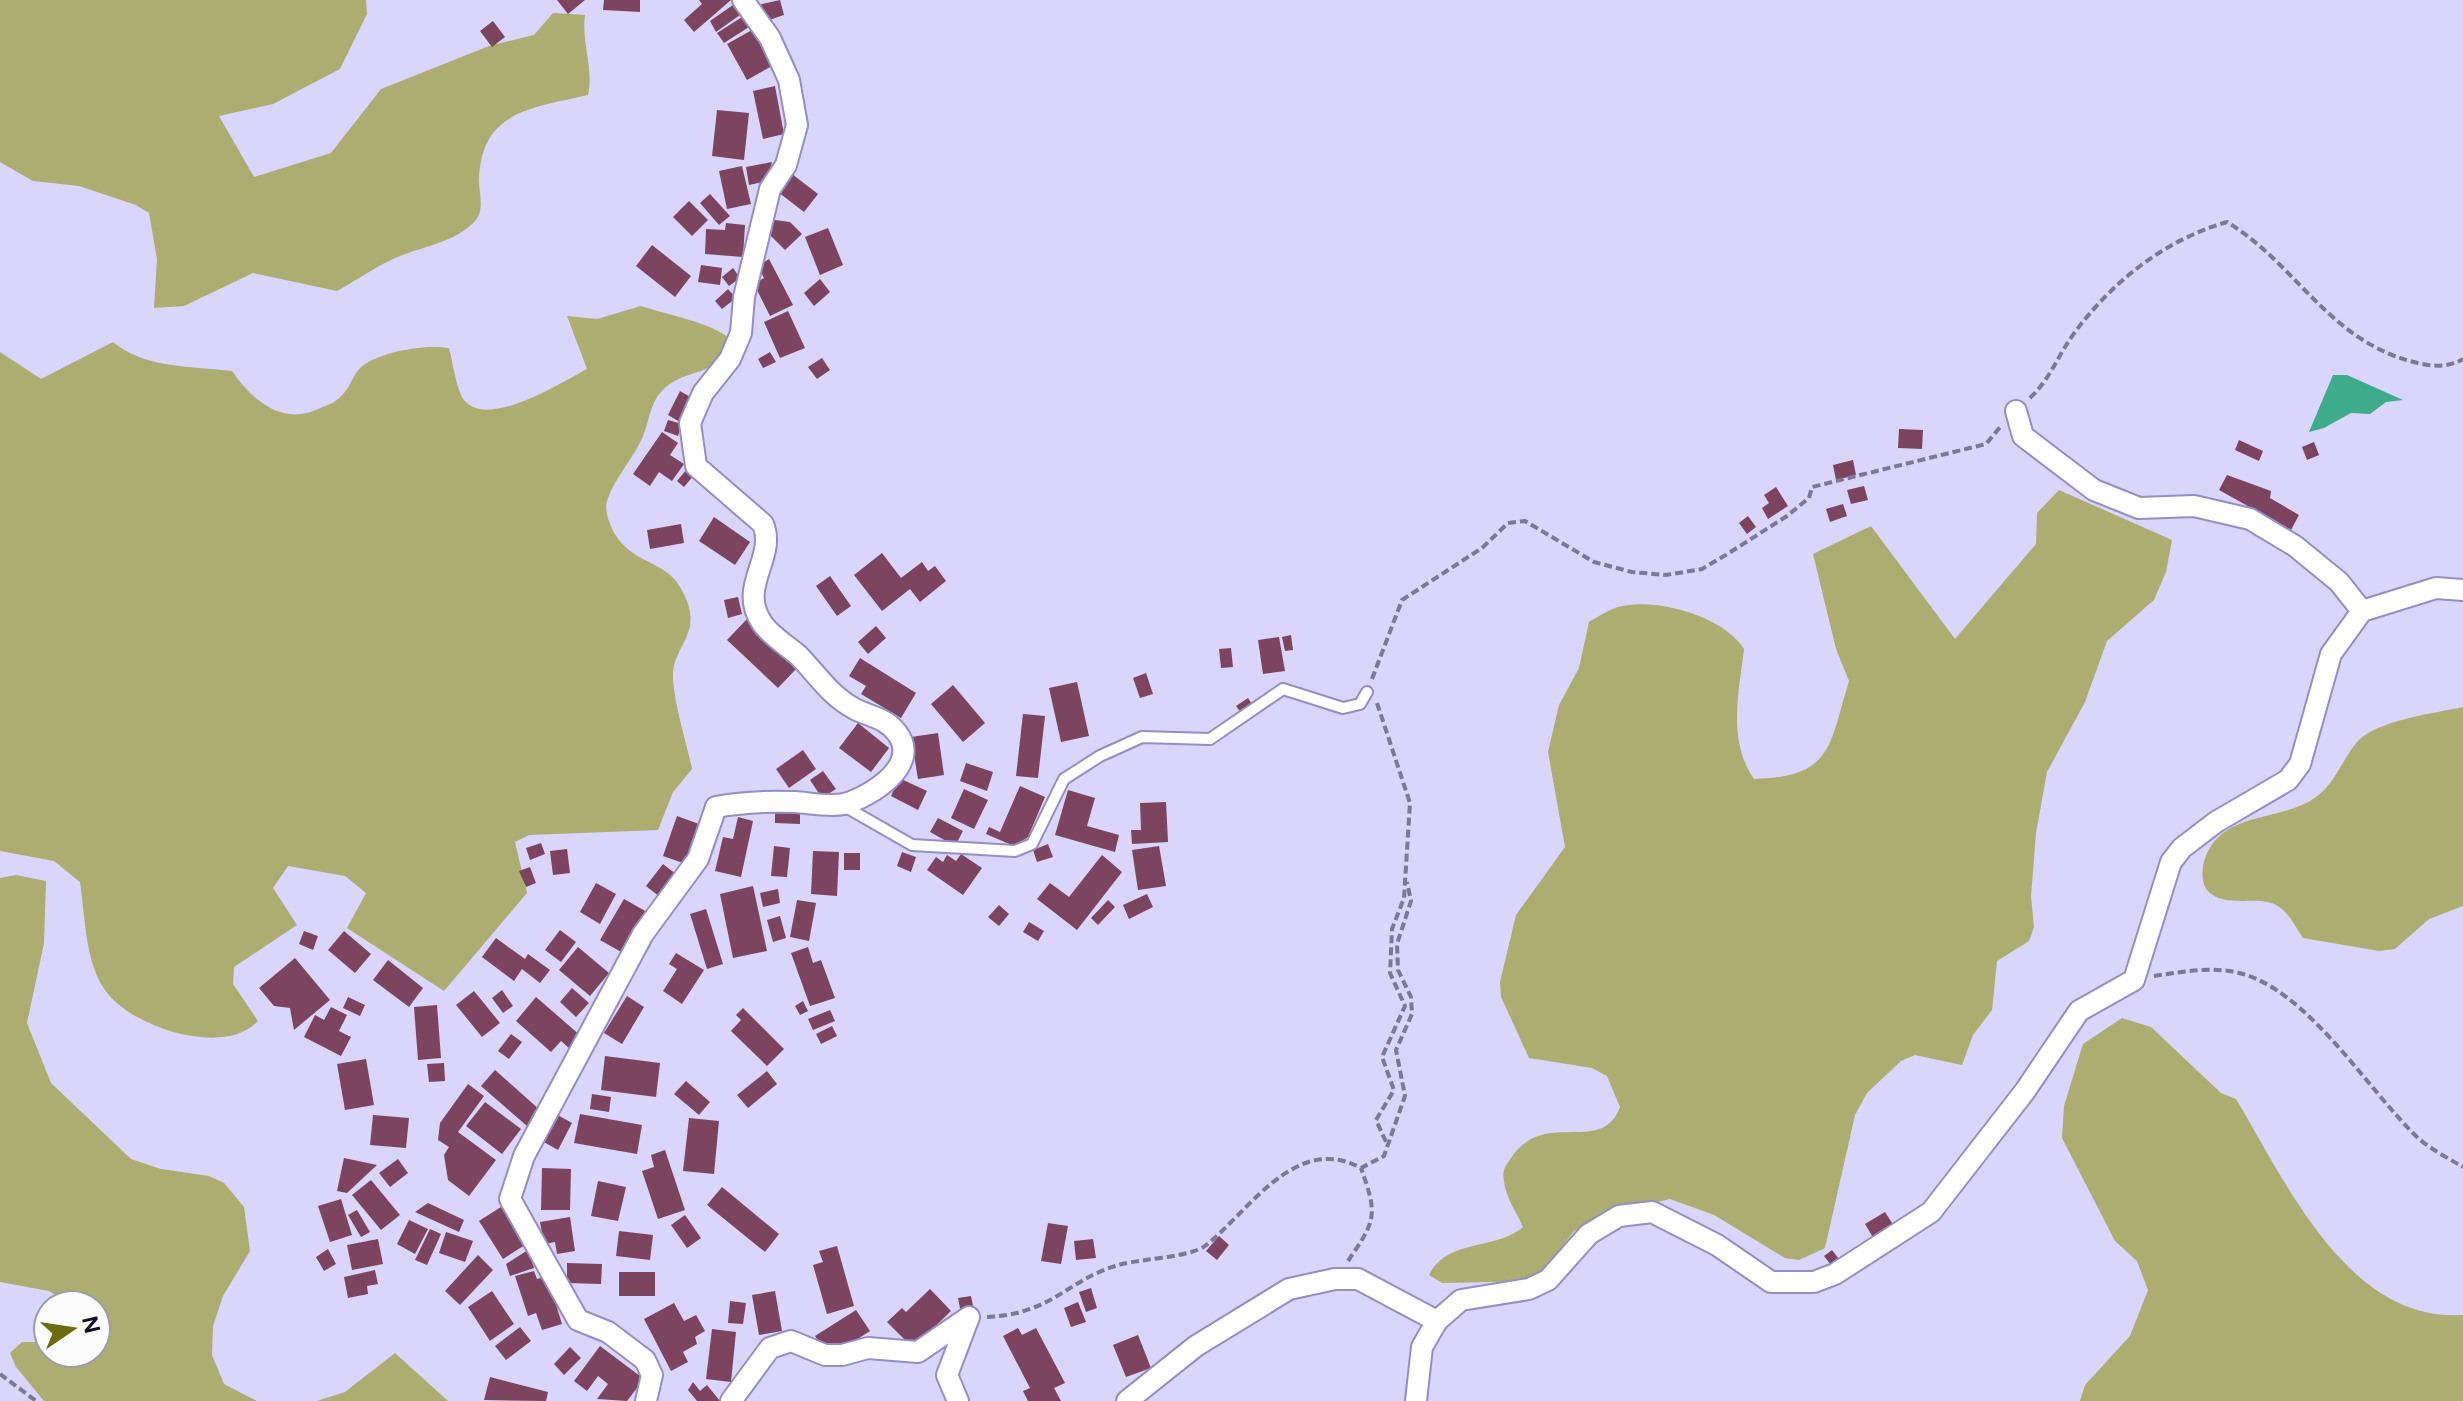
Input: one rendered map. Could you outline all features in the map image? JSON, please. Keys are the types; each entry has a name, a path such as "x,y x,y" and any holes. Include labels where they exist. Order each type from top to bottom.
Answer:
{"street":[{"path":"646,1401 652,1375 645,1360 608,1332 578,1320 510,1199 524,1156 643,934 698,859 716,807 741,802 842,805 871,793 890,779 902,760 904,747 898,734 883,719 855,709 830,691 762,624 751,600 768,536 763,524 696,466 690,423 703,393 730,359 741,333 744,297 770,189 786,165 797,125 789,80 770,38 743,0"},
{"path":"2016,411 2023,436 2094,490 2139,508 2194,506 2250,519 2295,546 2339,582 2362,611"},
{"path":"1416,1401 1422,1347 1437,1321 1461,1300 1529,1289 1548,1280 1589,1234 1619,1216 1652,1212 1717,1245 1771,1282 1814,1282 1835,1274 1931,1212 2025,1091 2079,1011 2134,980 2171,862 2182,848 2216,822 2288,780 2300,764 2331,654 2362,611 2436,588 2463,590"},
{"path":"1127,1401 1196,1346 1289,1289 1335,1279 1358,1279 1437,1321"},
{"path":"731,1401 770,1348 791,1341 825,1355 868,1348 918,1352 969,1317"},
{"path":"958,1401 947,1375 969,1317"}],"lane":[{"path":"842,805 912,845 1015,851 1032,844 1064,779 1100,756 1142,737 1210,739 1283,689 1343,708 1360,704 1367,692"}],"path":[{"path":"1387,1144 1376,1120 1394,1090 1382,1057 1405,1006 1390,973 1392,929 1404,898 1410,803 1378,704 1367,692 1402,600 1482,548 1508,523 1525,521 1594,562 1632,572 1666,575 1702,569 1787,516 1809,498 1812,487 1986,444 2048,382 2073,335 2108,292 2155,254 2198,230 2227,222 2250,236 2353,336 2388,355 2430,367 2463,359"},
{"path":"1361,1168 1384,1156 1405,1096 1396,1050 1412,1014 1411,997 1398,970 1397,944 1411,901 1407,869"},
{"path":"2134,980 2200,969 2240,973 2270,987 2330,1037 2419,1138 2463,1167"},
{"path":"969,1317 1032,1311 1118,1265 1203,1248 1283,1173 1312,1162 1344,1159 1361,1168 1371,1198 1372,1225 1335,1279"},
{"path":"0,1374 36,1401"}],"shaded area":[{"path":"0,0 366,0 367,14 340,69 273,104 219,116 254,177 331,153 381,89 489,46 534,35 553,13 585,15 590,75 588,95 530,109 500,126 489,139 482,157 478,216 457,235 391,260 337,291 253,273 184,306 154,308 157,259 149,213 136,205 79,186 33,181 0,162"},
{"path":"641,306 700,323 729,338 725,352 718,361 671,383 658,396 639,444 614,484 606,504 608,518 625,547 673,578 688,603 690,628 677,656 673,679 692,769 673,792 658,830 529,835 515,842 527,893 444,991 347,928 366,893 345,876 288,866 273,888 297,925 234,967 233,984 258,1021 243,1032 224,1037 202,1037 156,1026 117,1003 105,990 93,966 80,882 54,861 0,851 0,352 41,379 113,342 154,362 232,371 259,400 280,412 292,414 305,413 335,401 347,389 358,370 373,359 406,350 449,348 462,397 472,407 487,410 523,401 587,369 567,316 597,319"},
{"path":"2333,375 2347,375 2403,400 2386,402 2370,414 2351,413 2324,428 2309,432"},
{"path":"2059,490 2172,540 2166,572 2154,600 2107,641 2085,702 2047,772 2036,833 2031,896 2034,927 2029,941 1997,961 1992,1010 1973,1035 1962,1065 1915,1055 1901,1061 1867,1093 1855,1115 1825,1248 1799,1260 1785,1258 1714,1215 1670,1199 1599,1216 1573,1232 1544,1272 1532,1281 1442,1283 1429,1275 1447,1255 1499,1239 1523,1227 1507,1193 1503,1174 1509,1161 1525,1143 1555,1133 1600,1129 1611,1121 1620,1107 1607,1076 1592,1068 1529,1058 1501,997 1500,982 1516,915 1565,847 1548,752 1559,705 1579,668 1589,622 1618,607 1651,605 1687,612 1721,627 1744,649 1738,732 1740,748 1754,779 1799,772 1824,754 1849,681 1836,649 1813,554 1871,526 1955,639 2036,544 2037,513"},
{"path":"2463,707 2463,906 2429,919 2395,949 2379,951 2303,938 2288,915 2276,905 2222,899 2207,890 2203,882 2203,866 2220,836 2246,822 2294,808 2319,795 2353,747 2368,733 2408,718"},
{"path":"16,875 46,881 44,943 27,1023 51,1083 131,1159 161,1169 209,1176 224,1183 244,1207 250,1251 223,1296 213,1326 212,1355 224,1384 257,1401 44,1401 16,1367 10,1353 22,1342 32,1342 32,1369 112,1369 112,1289 38,1289 0,1282 0,878"},
{"path":"2122,1018 2151,1027 2221,1093 2236,1099 2299,1206 2325,1241 2354,1272 2386,1296 2422,1311 2463,1315 2463,1401 2080,1401 2085,1385 2130,1336 2148,1290 2137,1261 2115,1241 2062,1138 2064,1106 2083,1044"},
{"path":"395,1353 448,1401 317,1401 345,1392"}],"building":[{"path":"557,0 585,0 568,14"},
{"path":"604,0 640,0 640,12 603,10"},
{"path":"699,0 731,0 694,32 684,20 702,4"},
{"path":"780,0 784,15 763,22 758,5"},
{"path":"733,5 740,15 716,32 710,21"},
{"path":"742,17 749,27 724,43 717,33"},
{"path":"493,21 505,37 492,47 480,31"},
{"path":"752,30 772,66 747,80 727,44"},
{"path":"775,86 784,134 763,139 753,91"},
{"path":"717,110 749,113 744,160 712,156"},
{"path":"772,162 767,181 749,185 746,167"},
{"path":"742,166 751,204 727,209 719,171"},
{"path":"792,174 818,194 804,212 778,192"},
{"path":"710,194 730,216 719,225 700,203"},
{"path":"689,201 708,220 692,236 673,217"},
{"path":"768,219 790,222 802,234 785,250 767,232"},
{"path":"726,223 745,225 743,257 705,254 706,229 725,230"},
{"path":"828,228 843,265 820,275 805,237"},
{"path":"652,245 691,276 675,297 636,266"},
{"path":"769,259 793,305 770,316 754,284 764,278 758,266"},
{"path":"701,265 722,268 720,285 698,282"},
{"path":"733,268 740,278 729,286 722,277"},
{"path":"820,279 830,292 814,306 804,293"},
{"path":"728,289 736,298 722,309 715,301"},
{"path":"788,311 805,348 780,358 764,322"},
{"path":"770,352 776,362 763,368 758,359"},
{"path":"822,358 830,370 817,379 808,367"},
{"path":"680,391 692,398 680,422 668,415"},
{"path":"668,420 682,424 678,436 664,431"},
{"path":"1899,429 1923,430 1922,449 1898,448"},
{"path":"662,432 678,443 670,455 684,464 672,481 659,472 650,486 633,474"},
{"path":"2239,440 2263,451 2259,461 2235,450"},
{"path":"2314,442 2319,455 2307,460 2302,447"},
{"path":"1853,460 1856,475 1836,480 1833,465"},
{"path":"687,469 694,475 684,487 677,481"},
{"path":"2227,475 2271,491 2270,498 2299,515 2291,530 2219,490"},
{"path":"1864,486 1868,500 1851,504 1847,490"},
{"path":"1776,487 1788,506 1768,519 1762,508 1769,503 1764,495"},
{"path":"1843,504 1847,516 1830,522 1826,509"},
{"path":"1748,516 1756,527 1747,534 1739,523"},
{"path":"714,517 750,542 735,565 699,541"},
{"path":"681,524 684,543 650,549 647,530"},
{"path":"882,553 901,578 922,562 928,571 935,566 946,581 920,602 910,589 882,611 854,575"},
{"path":"830,576 851,606 837,616 816,586"},
{"path":"738,597 742,614 728,618 724,600"},
{"path":"747,619 797,668 778,688 727,640"},
{"path":"876,626 886,638 868,654 858,642"},
{"path":"1291,635 1293,650 1285,651 1282,637"},
{"path":"1279,637 1285,671 1263,674 1258,640"},
{"path":"1231,648 1233,667 1221,668 1219,649"},
{"path":"860,658 916,693 901,718 861,694 866,686 849,676"},
{"path":"1146,673 1153,694 1140,698 1133,678"},
{"path":"1077,682 1089,736 1061,742 1049,688"},
{"path":"953,685 985,723 963,742 931,704"},
{"path":"1248,698 1253,706 1241,713 1236,706"},
{"path":"1023,714 1045,716 1038,778 1016,776"},
{"path":"858,723 889,748 871,772 839,748"},
{"path":"938,733 944,775 918,779 911,737"},
{"path":"803,750 816,769 789,788 776,769"},
{"path":"966,763 993,772 987,791 960,781"},
{"path":"823,771 836,789 822,798 810,780"},
{"path":"899,778 927,791 918,810 891,796"},
{"path":"1020,786 1045,797 1028,837 1014,846 986,834 989,827 1000,832"},
{"path":"964,789 988,800 974,829 951,818"},
{"path":"1068,790 1095,798 1087,826 1119,835 1115,852 1055,835"},
{"path":"1166,802 1168,842 1132,844 1131,830 1141,830 1140,803"},
{"path":"775,811 800,811 800,824 775,823"},
{"path":"677,816 699,824 686,864 663,856"},
{"path":"738,817 753,821 741,877 715,871 723,837 733,839"},
{"path":"938,818 963,831 955,846 930,832"},
{"path":"541,843 545,854 530,860 526,848"},
{"path":"1048,844 1053,857 1037,862 1033,850"},
{"path":"774,846 790,848 787,877 771,876"},
{"path":"1159,846 1166,886 1138,890 1132,850"},
{"path":"567,849 570,873 553,875 550,851"},
{"path":"813,851 839,852 837,896 811,894"},
{"path":"902,852 916,857 911,872 897,866"},
{"path":"844,853 860,853 860,870 844,870"},
{"path":"961,854 982,868 963,895 927,870 936,857 943,862 947,855 956,861"},
{"path":"1102,855 1122,872 1077,930 1037,899 1050,883 1069,897"},
{"path":"663,864 677,875 660,897 646,886"},
{"path":"530,867 536,883 526,887 519,871"},
{"path":"596,883 616,894 600,924 580,912"},
{"path":"753,886 767,951 733,958 720,894"},
{"path":"778,889 780,903 763,907 760,893"},
{"path":"1147,894 1153,907 1129,919 1123,905"},
{"path":"624,899 647,912 623,953 600,940"},
{"path":"797,900 816,903 809,941 790,937"},
{"path":"1108,900 1115,907 1098,925 1091,918"},
{"path":"999,905 1009,914 999,926 988,917"},
{"path":"706,909 723,964 707,969 690,914"},
{"path":"780,916 786,938 773,942 767,920"},
{"path":"1029,922 1044,931 1038,941 1023,932"},
{"path":"560,930 576,942 561,962 545,950"},
{"path":"304,931 318,936 313,950 299,944"},
{"path":"344,931 371,954 355,973 328,950"},
{"path":"496,938 525,959 528,954 550,970 540,983 522,969 514,981 482,957"},
{"path":"578,947 609,973 590,996 559,970"},
{"path":"808,947 813,963 821,960 835,998 810,1006 791,953"},
{"path":"676,953 704,970 682,1004 663,991 677,969 669,964"},
{"path":"295,958 330,1000 294,1030 290,1008 274,1006 259,988"},
{"path":"388,960 423,988 409,1007 373,980"},
{"path":"572,988 589,1003 576,1017 560,1002"},
{"path":"502,990 513,1006 503,1013 492,998"},
{"path":"474,991 500,1023 482,1037 456,1005"},
{"path":"627,996 644,1007 622,1044 604,1033"},
{"path":"348,997 365,1005 360,1016 343,1008"},
{"path":"536,997 581,1036 570,1049 561,1041 551,1052 516,1021"},
{"path":"803,1001 808,1011 800,1015 795,1006"},
{"path":"437,1005 441,1058 418,1060 414,1007"},
{"path":"331,1007 347,1015 339,1031 351,1037 341,1056 304,1037 315,1015 324,1020"},
{"path":"743,1008 784,1049 767,1066 731,1031 741,1020 736,1015"},
{"path":"830,1010 835,1021 813,1030 808,1019"},
{"path":"832,1026 837,1036 821,1044 816,1034"},
{"path":"511,1034 522,1042 509,1059 498,1051"},
{"path":"605,1056 660,1063 656,1097 601,1090"},
{"path":"366,1059 374,1105 345,1110 337,1064"},
{"path":"444,1063 445,1081 429,1082 427,1064"},
{"path":"495,1070 541,1111 527,1126 481,1086"},
{"path":"767,1071 777,1084 748,1108 737,1095"},
{"path":"686,1081 710,1102 699,1115 674,1094"},
{"path":"468,1084 484,1096 458,1132 496,1160 469,1196 448,1180 444,1155 449,1147 438,1140 440,1123"},
{"path":"592,1094 611,1097 609,1112 590,1109"},
{"path":"485,1102 521,1129 502,1154 466,1126"},
{"path":"556,1114 572,1123 558,1150 542,1141"},
{"path":"580,1114 642,1125 637,1154 574,1143"},
{"path":"373,1115 409,1118 406,1148 370,1145"},
{"path":"689,1118 719,1121 714,1174 683,1171"},
{"path":"665,1150 685,1210 658,1219 642,1171 654,1167 651,1155"},
{"path":"344,1158 377,1165 347,1193 337,1191"},
{"path":"398,1159 408,1173 390,1187 379,1173"},
{"path":"542,1168 571,1169 570,1210 541,1210"},
{"path":"371,1180 400,1215 381,1230 352,1195"},
{"path":"598,1181 626,1187 618,1221 591,1216"},
{"path":"722,1187 779,1234 765,1252 707,1205"},
{"path":"341,1199 352,1235 330,1242 318,1206"},
{"path":"428,1203 464,1220 459,1232 415,1212"},
{"path":"504,1205 528,1243 503,1259 479,1221"},
{"path":"357,1210 370,1232 361,1237 348,1215"},
{"path":"1885,1212 1894,1226 1874,1239 1865,1224"},
{"path":"685,1215 701,1238 687,1248 671,1225"},
{"path":"570,1217 575,1251 557,1254 555,1242 544,1244 540,1222"},
{"path":"409,1220 428,1229 415,1254 397,1244"},
{"path":"1048,1223 1068,1226 1061,1264 1041,1261"},
{"path":"430,1229 441,1234 427,1265 415,1260"},
{"path":"619,1231 653,1235 650,1260 616,1256"},
{"path":"446,1232 473,1241 465,1262 439,1253"},
{"path":"1219,1236 1229,1245 1217,1260 1206,1251"},
{"path":"378,1239 383,1264 352,1270 347,1245"},
{"path":"1093,1239 1096,1258 1076,1260 1074,1241"},
{"path":"837,1246 854,1306 827,1314 813,1265 823,1262 819,1251"},
{"path":"328,1249 336,1264 324,1271 316,1257"},
{"path":"528,1250 534,1268 510,1276 506,1264"},
{"path":"1832,1250 1842,1263 1834,1269 1824,1256"},
{"path":"478,1255 493,1270 460,1305 445,1291"},
{"path":"567,1263 602,1264 601,1284 567,1283"},
{"path":"375,1270 378,1284 367,1286 368,1294 348,1298 344,1277"},
{"path":"534,1271 537,1279 547,1276 562,1324 542,1330 536,1313 528,1316 515,1276"},
{"path":"619,1272 655,1272 655,1296 619,1296"},
{"path":"1091,1288 1097,1308 1086,1312 1079,1292"},
{"path":"930,1289 951,1311 913,1348 887,1322 902,1308 906,1312"},
{"path":"492,1291 514,1324 490,1341 468,1307"},
{"path":"775,1291 782,1331 759,1335 752,1295"},
{"path":"971,1296 974,1310 961,1313 958,1298"},
{"path":"730,1301 746,1303 743,1324 728,1323"},
{"path":"1078,1302 1086,1322 1071,1327 1064,1308"},
{"path":"674,1303 684,1321 696,1315 705,1331 695,1337 697,1344 683,1352 688,1362 671,1371 644,1319"},
{"path":"856,1310 870,1331 842,1349 838,1343 825,1351 815,1336"},
{"path":"520,1327 531,1341 506,1360 495,1346"},
{"path":"1018,1328 1022,1335 1036,1328 1065,1383 1054,1388 1061,1401 1028,1401 1023,1391 1030,1388 1003,1336"},
{"path":"712,1329 736,1332 731,1382 706,1379"},
{"path":"1138,1335 1151,1368 1126,1377 1113,1345"},
{"path":"600,1346 644,1379 627,1401 597,1399 608,1384 598,1376 587,1391 574,1381"},
{"path":"570,1347 581,1358 564,1375 554,1364"},
{"path":"490,1377 548,1392 546,1401 484,1400"},
{"path":"693,1382 700,1391 707,1385 720,1401 697,1401 688,1390"}]}
